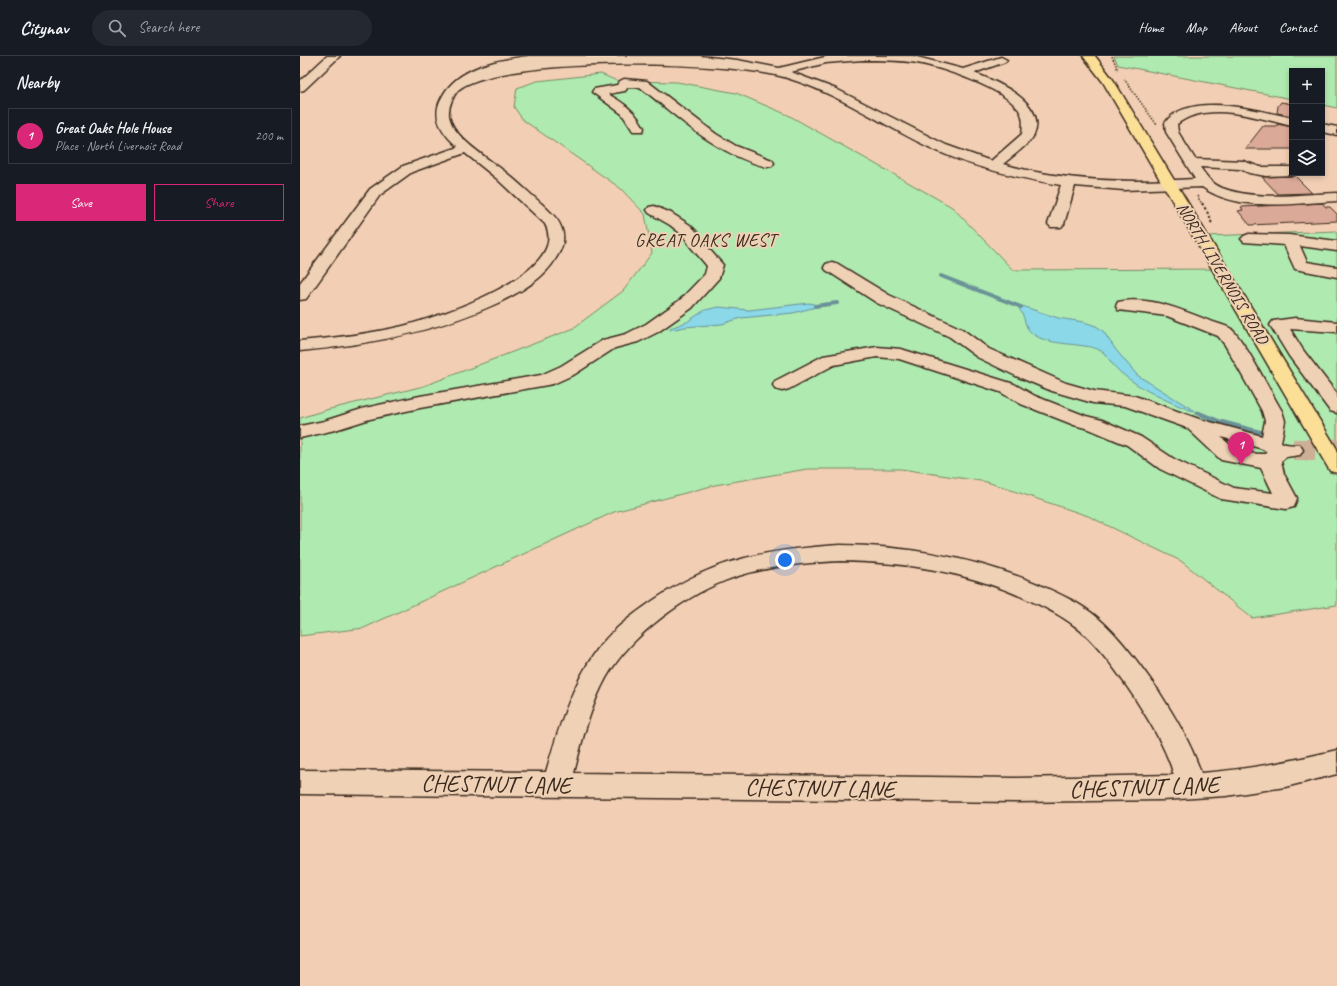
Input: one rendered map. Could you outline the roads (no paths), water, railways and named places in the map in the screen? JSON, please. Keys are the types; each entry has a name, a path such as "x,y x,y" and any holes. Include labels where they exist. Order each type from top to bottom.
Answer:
{"main road":[{"name":"NORTH LIVERNOIS ROAD","path":"1089,56 1108,81 1337,466"},
{"name":"NORTH LIVERNOIS ROAD","path":"1103,61 1108,81"}],"street":[{"path":"300,87 334,56"},
{"path":"490,56 502,64"},
{"path":"300,346 356,341 431,324 503,294 528,280 546,265 554,249 557,233 551,221 450,131 443,118 443,110 448,94 460,80 474,73 502,64 547,57 686,58 736,63 780,72 817,84 941,148 1021,174 1069,182 1133,186 1170,186 1206,183"},
{"path":"780,72 807,63 866,57 938,64 963,73 1004,92 1025,108 1030,119 1028,135 993,166"},
{"path":"963,73 1001,60"},
{"path":"638,128 634,119 627,111 598,92 620,88 624,83 643,83 711,137 731,148 767,163"},
{"path":"1289,121 1229,110 1204,110 1182,114 1171,123 1172,132 1206,183 1213,189 1252,199 1337,197"},
{"path":"1325,129 1337,132"},
{"path":"300,295 375,192 388,180 406,169 468,148"},
{"path":"1242,165 1242,161 1260,158"},
{"path":"1192,163 1209,162 1228,166 1242,165 1255,171 1289,171"},
{"path":"1056,224 1069,182"},
{"path":"300,432 328,426 365,414 420,402 546,380 568,370 609,344 632,338 652,328 665,317 686,304 713,275 714,265 695,243 694,237 684,227 675,219 654,210"},
{"path":"1249,239 1289,240 1337,246"},
{"path":"1289,240 1301,266 1337,272"},
{"path":"832,267 883,299 956,333 983,353 1023,372 1066,389 1093,397 1128,400 1192,423 1270,457"},
{"path":"782,385 829,360 877,352 901,354 1007,388 1028,400 1082,421 1095,424 1134,441 1167,464 1229,494 1286,502 1286,498 1278,483 1270,457 1275,421 1272,411 1233,343 1224,332 1171,312 1146,307 1124,306"},
{"path":"1337,327 1295,323 1279,326 1295,352 1337,407"},
{"path":"1253,410 1275,421"},
{"path":"1192,423 1228,455 1231,460 1231,469 1270,457"},
{"path":"556,785 572,729 585,695 607,655 637,624 680,593 731,570 788,558 842,553 900,555 946,563 989,574 1044,596 1088,624 1133,673 1177,744 1191,787"},
{"name":"CHESTNUT LANE","path":"300,782 1016,790 1191,787 1285,776 1337,762"}],"water":[{"path":"809,303 814,304 816,307 793,313 741,318 722,324 685,327 670,330 670,328 687,322 705,310 719,307 749,310"},
{"path":"1022,306 1058,318 1084,322 1096,326 1103,331 1116,350 1137,375 1198,413 1167,401 1147,391 1120,372 1104,353 1099,350 1091,347 1053,342 1036,336 1029,330 1019,309"}],"waterway":[{"path":"941,276 1021,307"},
{"path":"815,306 837,303"},
{"path":"1198,413 1220,422 1266,434"}],"tunnel":[{"path":"1293,450 1337,450"}],"place":[{"name":"Great Oaks Hole House","path":"1241,465"}],"district":[{"name":"GREAT OAKS WEST","path":"706,240"}]}
